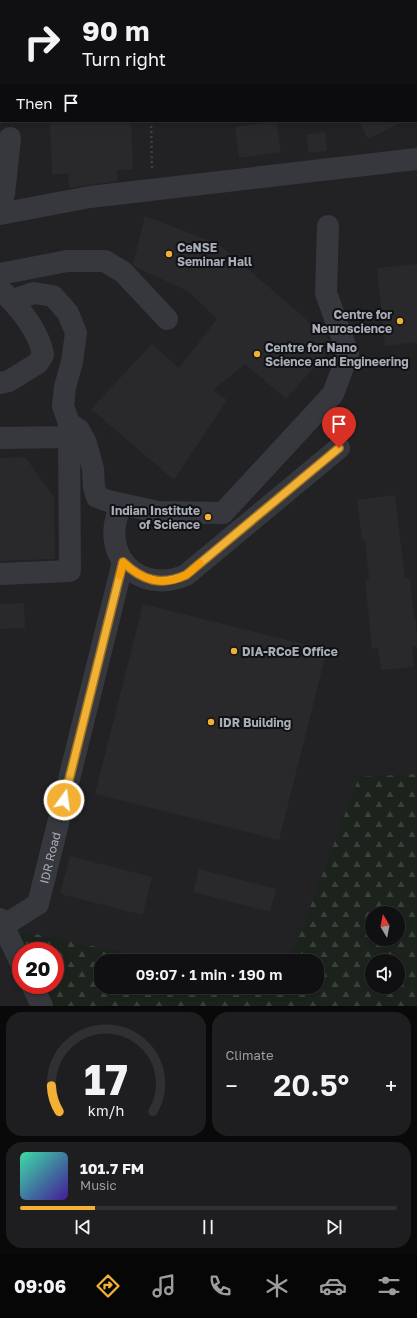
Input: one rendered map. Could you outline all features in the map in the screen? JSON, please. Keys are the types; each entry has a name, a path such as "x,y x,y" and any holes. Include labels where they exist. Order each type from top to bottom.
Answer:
{"lane":[{"path":"0,202 4,194 10,138"},
{"path":"0,214 90,197 417,160"},
{"path":"6,294 34,293 53,296 68,312 76,332 72,362 65,387 63,406 69,423 80,430 86,444 93,469 96,497 158,512 223,513 333,394 348,354 326,293 328,226"},
{"path":"0,274 67,261 105,261 123,272 167,319"},
{"path":"0,383 10,381 38,363 43,356 41,345 23,314 6,294"},
{"path":"0,438 69,437 70,571 0,574"},
{"path":"122,504 114,523 114,533 115,544 123,562 141,576 152,580 176,580 186,575 339,448"},
{"name":"IDR Road","path":"2,922 38,904 123,562"},
{"path":"2,922 12,944"},
{"path":"36,994 42,1006"}],"path":[{"path":"151,122 153,190"}],"shaded area":[{"name":"Indian Institute of Science","path":"0,122 417,122 417,1006 0,1006"}],"green space":[{"path":"417,774 417,1006 34,1006 30,994 64,994 64,942 20,942 20,931 131,954 94,954 94,994 272,994 276,998 277,994 324,994 324,954 293,954 359,777"}],"building":[{"path":"50,122 131,122 133,169 117,170 117,181 69,188 68,173 52,175"},
{"path":"276,122 281,152 239,158 235,127"},
{"path":"360,122 402,122 368,139"},
{"path":"325,132 327,151 309,153 306,135"},
{"name":"Centre for Nano Science and Engineering","path":"145,216 218,244 330,340 332,347 286,399 245,364 213,390 227,400 174,480 91,409 152,344 179,368 217,319 188,291 133,265"},
{"name":"Centre for Neuroscience","path":"417,264 417,342 385,346 377,268"},
{"path":"25,457 54,497 55,559 0,561 0,458"},
{"path":"395,495 405,579 410,578 414,619 416,618 417,646 412,647 414,667 381,670 378,648 372,649 365,580 369,580 365,540 362,540 357,500"},
{"path":"24,603 25,628 0,629 0,604"},
{"name":"IDR Building","path":"143,604 327,650 279,840 95,794"},
{"path":"70,856 152,877 143,915 60,894"},
{"path":"199,869 276,889 270,912 193,892"}],"slow traffic":[{"path":"120,576 123,562 141,576 152,580 164,581 176,580 186,575 200,563"}],"place":[{"name":"CeNSE Seminar Hall","path":"169,254"},
{"name":"Centre for Neuroscience","path":"400,321"},
{"name":"Centre for Nano Science and Engineering","path":"257,354"},
{"name":"Indian Institute of Science","path":"208,517"},
{"name":"DIA-RCoE Office","path":"234,651"},
{"name":"IDR Building","path":"211,722"}],"route":[{"path":"64,800 123,562 141,576 152,580 176,580 186,575 339,448"}]}
